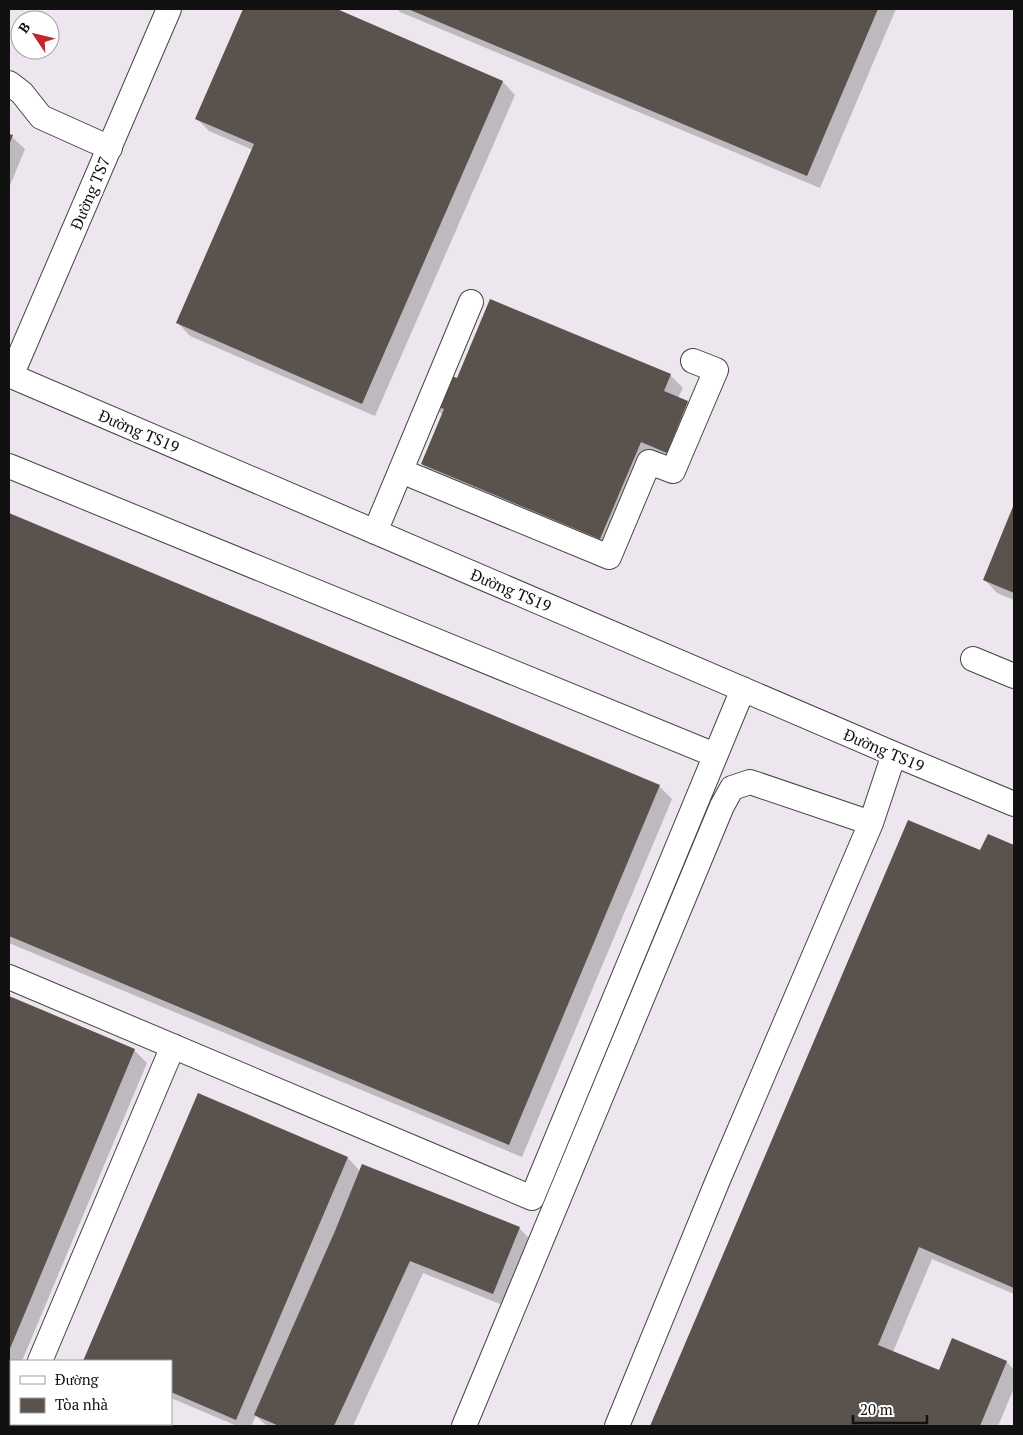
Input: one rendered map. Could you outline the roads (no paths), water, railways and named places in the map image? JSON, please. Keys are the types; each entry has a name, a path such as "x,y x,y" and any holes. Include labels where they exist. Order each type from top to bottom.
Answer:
{"street":[{"name":"Đường TS7","path":"10,376 169,9"},
{"path":"9,83 22,93 41,117 110,148"},
{"path":"376,532 471,302"},
{"path":"401,471 608,557 649,462 673,471 716,370 693,361"},
{"name":"Đường TS19","path":"10,376 742,690 1014,804"},
{"path":"9,466 715,755"},
{"path":"974,659 1014,676"},
{"path":"9,976 532,1198 742,690"},
{"path":"617,1426 718,1180 871,823 894,754"},
{"path":"464,1426 718,815 732,788 750,782 871,823"},
{"path":"40,1360 173,1046"}]}
